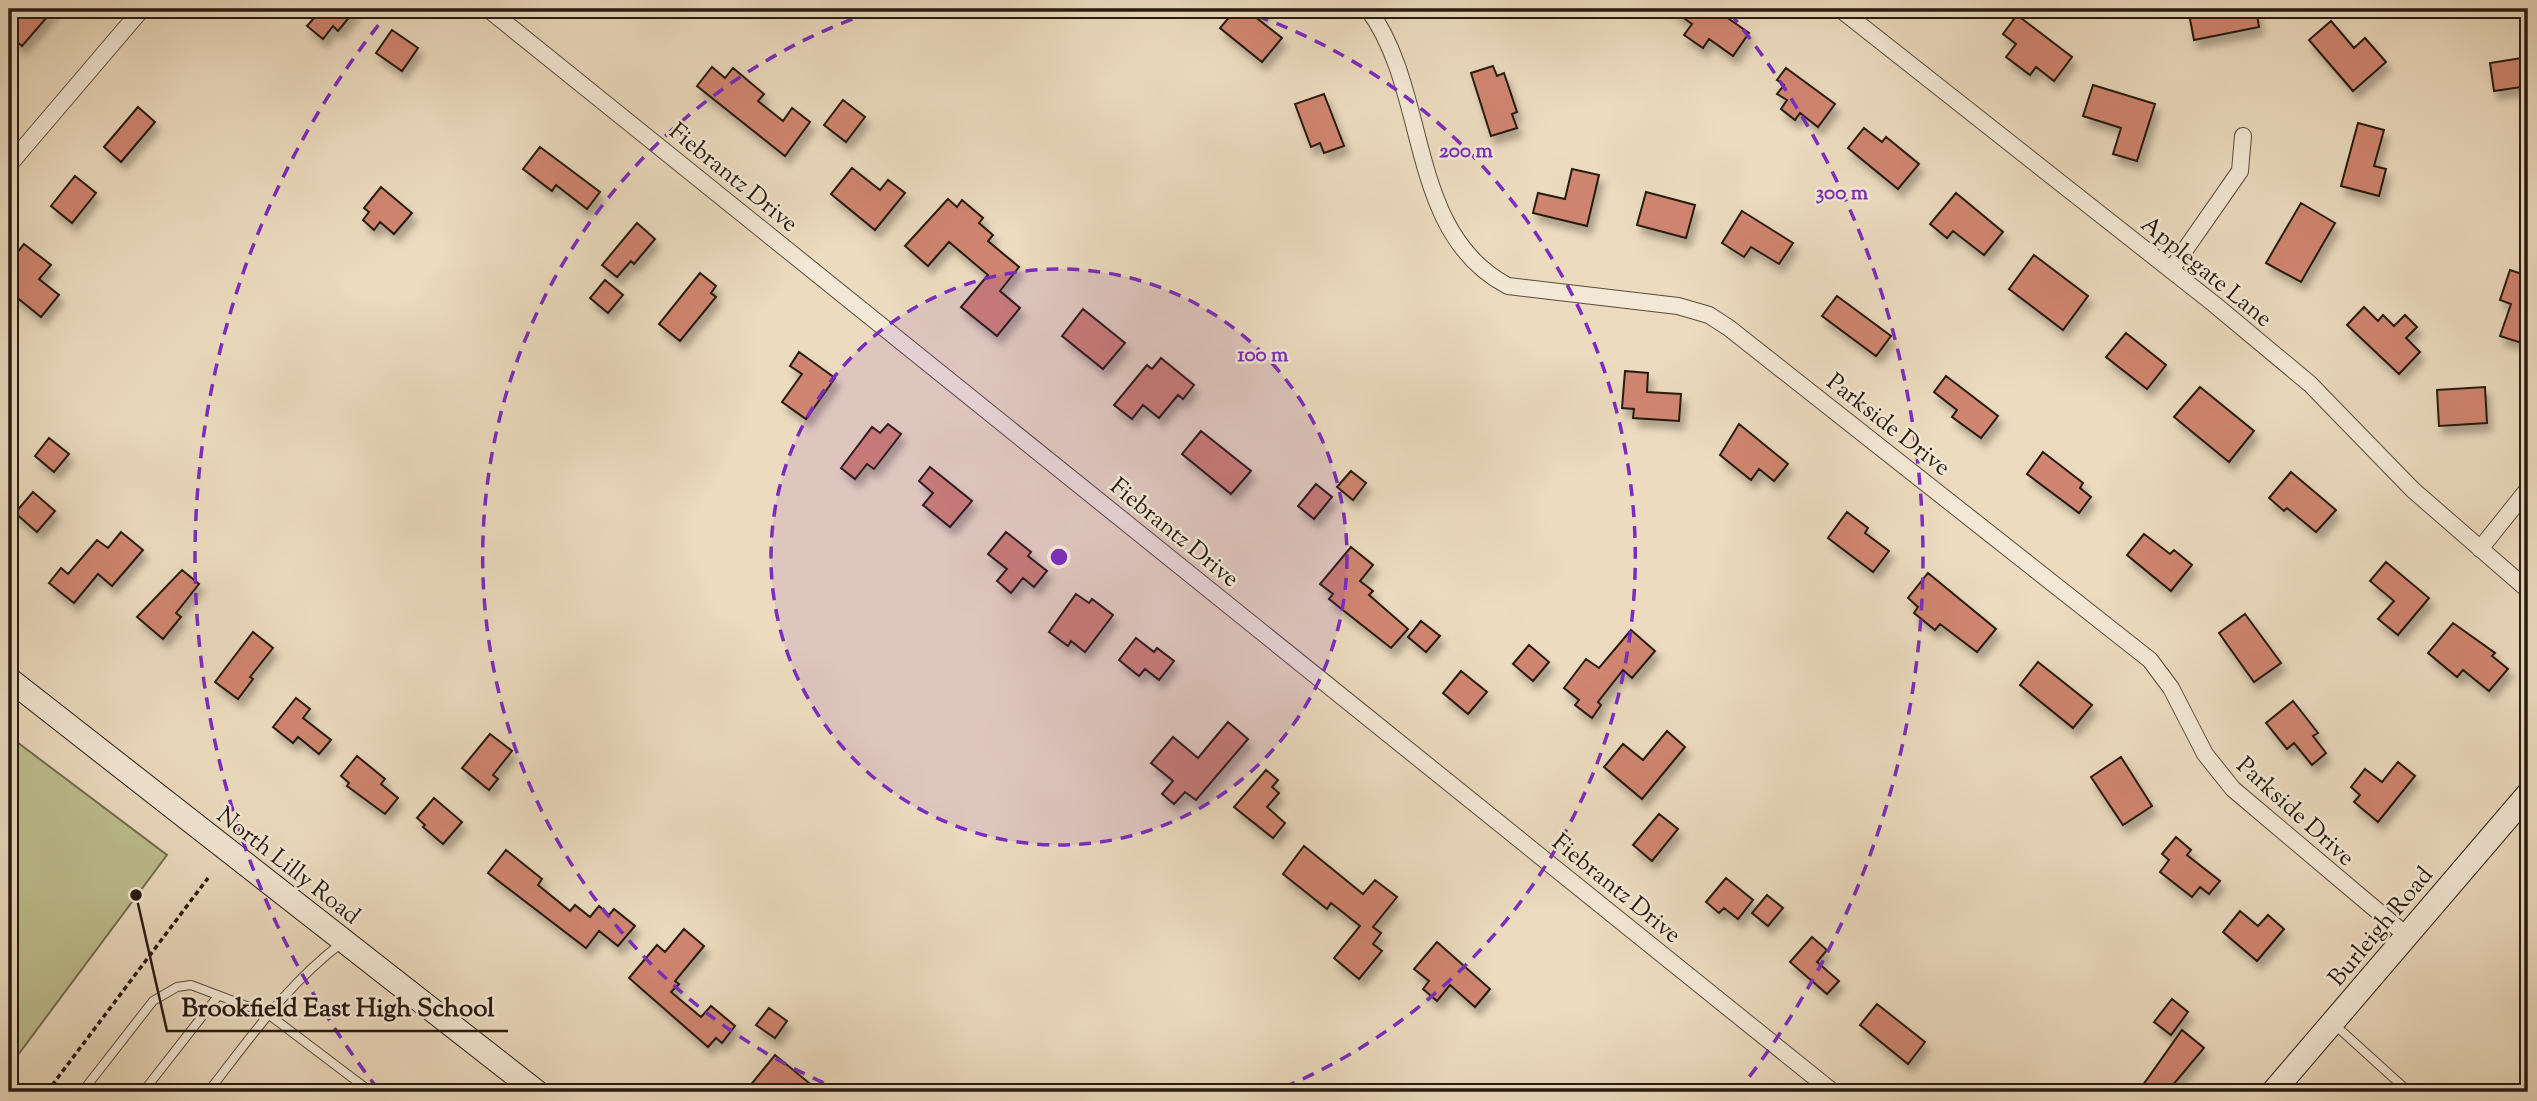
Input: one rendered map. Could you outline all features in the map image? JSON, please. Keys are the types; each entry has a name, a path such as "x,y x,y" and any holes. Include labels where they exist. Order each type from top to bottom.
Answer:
{"street":[{"path":"9,165 142,9"},
{"name":"Fiebrantz Drive","path":"488,9 1833,1092"},
{"name":"Parkside Drive","path":"1368,9 1395,65 1441,212 1455,241 1489,276 1508,286 1678,306 1709,315 1729,328 2150,660 2171,688 2205,754 2233,789 2406,935"},
{"name":"Applegate Lane","path":"1840,9 2171,270 2310,384 2413,489 2528,590"},
{"path":"2171,270 2240,170 2243,136"},
{"path":"2480,549 2528,489"},
{"name":"North Lilly Road","path":"9,679 537,1092"},
{"name":"Burleigh Road","path":"2273,1092 2528,794"}],"lane":[{"path":"208,1092 268,1014 312,965 343,942"},
{"path":"82,1092 153,1001 164,993 191,985 268,1014 371,1092"},
{"path":"143,1092 218,996"},
{"path":"2333,1023 2409,1092"}],"path":[{"path":"47,1092 208,878"}],"green space":[{"path":"9,736 167,855 9,1067"}],"building":[{"path":"9,9 54,9 22,46 9,35"},
{"path":"322,9 356,9 338,31 333,26 323,39 307,26"},
{"path":"1236,9 1266,9 1258,19 1282,38 1262,62 1220,28"},
{"path":"1671,9 1715,9 1749,33 1733,56 1709,39 1703,48 1684,35 1692,24"},
{"path":"2217,9 2256,9 2259,27 2194,40 2189,14"},
{"path":"2017,15 2072,57 2054,81 2036,67 2030,75 2006,57 2016,44 2003,34"},
{"path":"2331,21 2354,48 2365,38 2386,62 2353,91 2309,40"},
{"path":"392,30 418,48 402,71 376,53"},
{"path":"2528,57 2528,86 2494,91 2490,63"},
{"path":"1493,66 1497,76 1504,73 1517,112 1512,114 1517,128 1491,136 1471,73"},
{"path":"712,67 725,78 733,68 764,94 758,101 783,121 792,108 810,122 785,156 697,86"},
{"path":"1786,68 1835,104 1818,127 1800,113 1795,120 1781,109 1787,100 1777,94 1784,85 1777,80"},
{"path":"2093,85 2155,104 2137,161 2113,154 2121,128 2083,116"},
{"path":"1324,94 1344,146 1324,153 1320,143 1311,147 1295,104"},
{"path":"843,100 865,117 846,142 824,125"},
{"path":"138,107 155,122 121,162 104,147"},
{"path":"2358,123 2384,130 2374,166 2386,169 2379,196 2341,186"},
{"path":"1864,128 1882,142 1886,137 1919,164 1898,189 1848,148"},
{"path":"540,147 600,192 587,209 556,185 552,191 523,169"},
{"path":"852,168 880,190 888,180 905,193 875,230 831,194"},
{"path":"1572,169 1599,175 1587,226 1533,213 1538,193 1565,199"},
{"path":"75,176 96,193 72,223 51,206"},
{"path":"381,187 412,213 394,234 380,222 374,230 363,220 369,212 364,208"},
{"path":"1646,192 1695,205 1686,238 1637,225"},
{"path":"1956,193 2003,232 1984,255 1953,231 1947,238 1930,224"},
{"path":"948,199 957,207 962,200 983,218 979,223 993,235 988,241 1019,267 1000,291 1020,308 997,336 961,307 988,275 949,242 928,266 905,246"},
{"path":"2301,203 2335,223 2301,282 2266,263"},
{"path":"1742,211 1793,243 1779,264 1751,247 1744,257 1722,243"},
{"path":"637,223 655,239 634,264 631,261 617,277 602,265"},
{"path":"24,244 51,265 39,279 59,295 41,317 9,291 9,263"},
{"path":"2034,255 2088,296 2063,330 2009,289"},
{"path":"2510,270 2528,276 2528,345 2500,336 2511,304 2500,300"},
{"path":"700,273 716,286 711,293 716,297 680,341 659,324"},
{"path":"605,280 623,295 608,313 590,298"},
{"path":"1837,296 1891,336 1876,356 1822,316"},
{"path":"2364,307 2378,321 2383,315 2394,326 2405,315 2417,327 2406,338 2420,352 2399,374 2347,325"},
{"path":"1083,309 1125,343 1103,369 1062,336"},
{"path":"2126,333 2166,365 2147,389 2106,357"},
{"path":"799,352 835,378 806,419 782,402 802,374 790,366"},
{"path":"1161,358 1194,385 1183,399 1178,395 1159,418 1143,405 1132,419 1114,405 1147,365 1152,369"},
{"path":"1625,371 1648,373 1647,392 1681,394 1679,421 1633,418 1634,409 1622,408"},
{"path":"1946,376 1998,416 1981,438 1952,417 1957,410 1934,392"},
{"path":"2200,387 2254,431 2229,462 2174,417"},
{"path":"2485,387 2487,423 2439,426 2437,390"},
{"path":"888,424 901,434 874,469 867,464 855,479 841,468 872,427 880,433"},
{"path":"1739,424 1788,464 1774,481 1759,469 1751,480 1720,455"},
{"path":"1201,431 1251,471 1231,494 1182,454"},
{"path":"49,438 69,454 54,472 35,456"},
{"path":"2043,452 2083,483 2080,488 2091,497 2079,513 2027,474"},
{"path":"930,467 972,501 950,527 923,505 933,493 919,481"},
{"path":"1351,471 1366,483 1353,500 1337,487"},
{"path":"2291,472 2336,510 2316,532 2287,508 2284,511 2269,498"},
{"path":"1316,484 1332,497 1314,519 1298,506"},
{"path":"33,492 55,511 37,532 15,513"},
{"path":"1847,512 1868,528 1865,533 1889,551 1873,572 1828,538"},
{"path":"121,532 143,550 112,586 98,574 74,603 49,583 61,568 68,574 97,540 108,548"},
{"path":"1006,532 1031,552 1028,556 1047,571 1034,587 1023,578 1011,593 997,581 1007,569 988,554"},
{"path":"2144,534 2170,554 2174,550 2192,565 2171,591 2127,555"},
{"path":"1351,547 1373,565 1360,581 1373,591 1369,595 1408,629 1391,648 1329,599 1333,594 1320,584"},
{"path":"2386,562 2429,598 2398,635 2378,619 2394,601 2370,581"},
{"path":"182,570 199,584 176,613 181,617 163,639 137,617"},
{"path":"1928,573 1996,629 1977,652 1940,624 1935,630 1914,613 1918,607 1908,598"},
{"path":"1076,594 1089,603 1092,599 1113,615 1085,652 1071,641 1068,646 1049,632"},
{"path":"2245,614 2281,663 2254,682 2219,633"},
{"path":"1421,621 1440,636 1426,652 1408,637"},
{"path":"2453,623 2495,653 2492,656 2508,669 2489,691 2463,670 2457,677 2428,653"},
{"path":"1631,630 1655,651 1632,678 1623,670 1598,702 1601,705 1592,718 1575,705 1579,700 1564,688 1586,659 1599,668"},
{"path":"253,632 273,648 250,677 253,679 238,699 215,682"},
{"path":"1136,638 1154,652 1157,648 1174,661 1159,680 1145,669 1139,676 1119,660"},
{"path":"1529,645 1549,662 1533,681 1513,664"},
{"path":"2038,662 2092,705 2073,728 2020,685"},
{"path":"1461,671 1487,692 1468,714 1443,693"},
{"path":"296,698 310,709 303,718 331,740 319,754 298,737 293,743 273,727"},
{"path":"2293,701 2318,733 2313,736 2326,753 2312,765 2294,743 2287,749 2266,723"},
{"path":"1228,722 1248,739 1196,800 1185,792 1174,804 1162,794 1173,781 1151,763 1173,737 1198,758"},
{"path":"1667,731 1685,747 1642,799 1604,767 1623,744 1643,760"},
{"path":"490,734 512,751 493,775 498,779 489,790 462,768"},
{"path":"357,756 385,779 381,784 398,798 385,814 347,786 349,783 341,776"},
{"path":"2121,757 2152,806 2123,825 2091,777"},
{"path":"2398,762 2415,776 2378,822 2354,802 2360,795 2351,787 2365,769 2382,782"},
{"path":"1266,770 1278,780 1272,787 1279,793 1267,807 1285,823 1273,838 1234,807"},
{"path":"434,798 462,822 443,844 423,827 425,825 417,818"},
{"path":"1659,814 1678,829 1652,861 1633,845"},
{"path":"2176,837 2191,850 2187,855 2220,881 2209,894 2200,887 2192,897 2160,872 2169,860 2162,854"},
{"path":"1304,846 1363,894 1375,880 1397,897 1373,927 1381,933 1373,944 1382,951 1359,979 1334,958 1360,926 1331,903 1327,909 1283,874"},
{"path":"506,850 542,879 538,885 570,911 575,905 590,917 599,906 609,915 614,909 635,926 618,946 599,931 586,948 488,873"},
{"path":"1726,878 1753,900 1738,919 1724,908 1719,913 1706,902"},
{"path":"1767,895 1783,908 1768,926 1752,913"},
{"path":"2240,911 2258,926 2268,915 2284,929 2257,961 2223,932"},
{"path":"684,929 704,946 675,981 679,984 671,992 701,1017 711,1006 735,1026 722,1043 716,1038 708,1047 629,978 657,945 665,952"},
{"path":"1812,937 1827,950 1817,962 1839,981 1827,994 1790,962"},
{"path":"1437,942 1490,989 1475,1007 1450,985 1437,1001 1423,989 1429,981 1414,969"},
{"path":"2172,999 2188,1012 2171,1035 2154,1022"},
{"path":"1877,1004 1925,1042 1908,1064 1860,1025"},
{"path":"769,1008 787,1021 775,1038 756,1025"},
{"path":"2182,1030 2204,1048 2167,1092 2138,1092"},
{"path":"775,1055 820,1092 745,1092"}],"place":[{"name":"Brookfield East High School","path":"136,895"}]}
